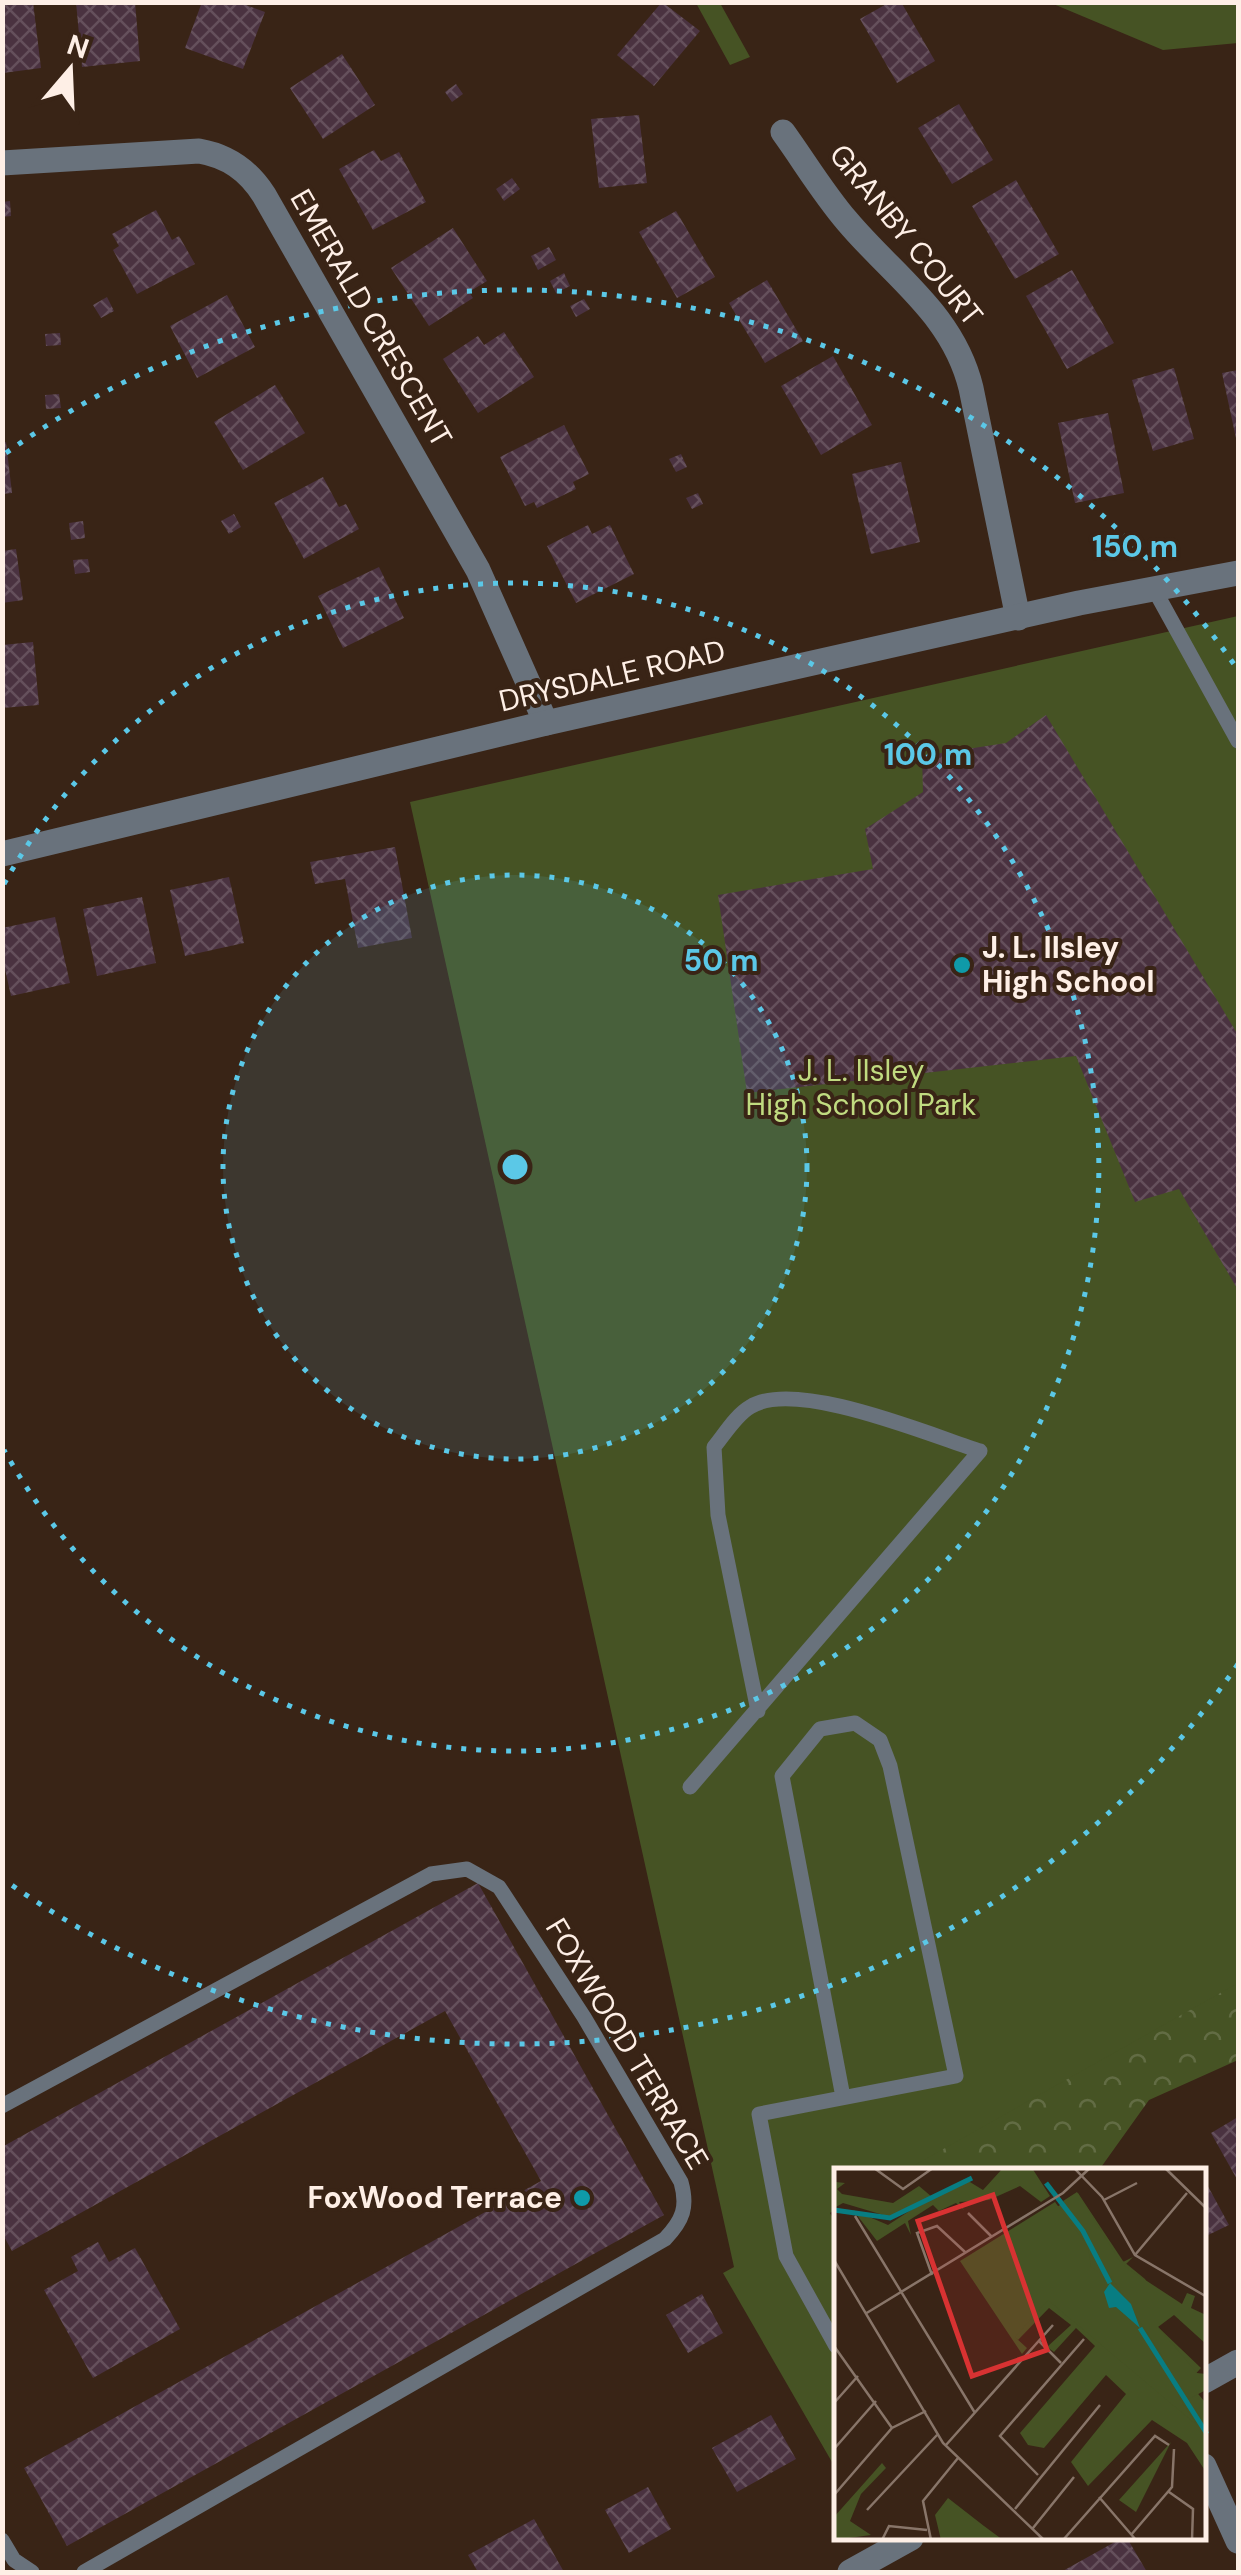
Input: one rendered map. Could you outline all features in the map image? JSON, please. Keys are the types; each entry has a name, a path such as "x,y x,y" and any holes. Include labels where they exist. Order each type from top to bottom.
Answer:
{"street":[{"name":"GRANBY COURT","path":"783,132 845,219 934,312 960,350 1018,618"},
{"name":"EMERALD CRESCENT","path":"2,162 199,151 224,158 252,177 478,570 546,723"},
{"name":"DRYSDALE ROAD","path":"2,854 546,723 1238,573"},
{"path":"1206,2379 1238,2362"},
{"path":"1206,2470 1238,2541"},
{"path":"850,2572 907,2540"}],"lane":[{"path":"1154,589 1238,741"},
{"path":"690,1787 758,1711 980,1452 840,1405 777,1398 749,1407 714,1447 718,1515 758,1711"},
{"path":"834,2342 786,2256 759,2114 956,2076 890,1766 880,1740 855,1723 820,1730 782,1776 843,2097"},
{"name":"FOXWOOD TERRACE","path":"2,2106 431,1874 467,1869 499,1887 510,1903 613,2066 681,2182 686,2201 678,2226 665,2239 84,2572"},
{"path":"2,2540 14,2560 32,2572"}],"green space":[{"path":"696,3 720,3 750,57 730,65"},
{"path":"1051,3 1238,3 1238,43 1163,50"},
{"name":"J. L. Ilsley High School Park","path":"1238,616 1238,1983 910,2168 834,2168 834,2210 830,2213 834,2220 834,2466 723,2273 734,2267 410,802"},
{"path":"1238,1901 1238,2060 1149,2100 1100,2168 896,2168"}],"building":[{"path":"33,2 41,68 3,73 3,5"},
{"path":"76,2 135,2 140,61 82,67"},
{"path":"202,2 238,2 265,12 243,69 185,48"},
{"path":"662,2 700,31 654,86 617,55"},
{"path":"890,2 901,2 935,61 897,83 860,19"},
{"path":"342,54 375,105 323,139 290,88"},
{"path":"456,84 463,94 452,102 445,92"},
{"path":"959,104 993,160 952,184 918,128"},
{"path":"639,115 647,183 599,188 591,119"},
{"path":"374,150 381,161 399,152 426,202 373,230 339,169"},
{"path":"512,178 520,189 504,201 496,189"},
{"path":"1016,180 1059,254 1015,279 972,206"},
{"path":"10,201 11,216 2,217 2,202"},
{"path":"156,210 172,240 179,236 195,264 137,294 113,250 119,246 112,234"},
{"path":"676,211 715,277 677,298 639,232"},
{"path":"453,228 487,281 469,292 473,298 429,326 391,268"},
{"path":"549,247 556,260 538,270 531,256"},
{"path":"1072,270 1114,343 1067,369 1026,296"},
{"path":"564,273 570,286 556,293 550,281"},
{"path":"767,280 803,341 765,363 729,303"},
{"path":"227,295 255,347 197,378 170,326"},
{"path":"107,297 114,311 101,318 93,305"},
{"path":"584,299 590,309 576,317 570,306"},
{"path":"504,332 534,377 478,413 443,359 478,336 484,345"},
{"path":"60,333 61,345 46,346 45,334"},
{"path":"833,356 872,425 821,455 781,386"},
{"path":"1174,368 1194,439 1153,451 1132,380"},
{"path":"1238,370 1238,443 1237,443 1222,373"},
{"path":"275,385 305,433 243,470 214,422"},
{"path":"59,394 61,408 46,409 45,395"},
{"path":"1108,413 1124,493 1075,503 1058,423"},
{"path":"564,425 589,474 573,482 576,489 537,508 534,502 525,506 500,457"},
{"path":"6,442 12,493 2,494 2,443"},
{"path":"681,454 687,467 676,472 669,459"},
{"path":"901,462 920,542 871,554 852,474"},
{"path":"323,477 339,507 346,504 359,529 304,559 274,503"},
{"path":"698,493 703,504 692,509 686,498"},
{"path":"234,514 241,527 229,534 221,521"},
{"path":"83,521 85,538 71,540 69,523"},
{"path":"588,525 592,534 610,525 634,574 576,603 547,546"},
{"path":"16,549 23,600 2,603 2,551"},
{"path":"88,559 90,572 75,574 73,560"},
{"path":"379,567 404,618 343,648 318,596"},
{"path":"33,642 39,705 2,708 2,645"},
{"name":"J. L. Ilsley High School","path":"1046,715 1238,1035 1238,1290 1179,1189 1135,1202 1076,1056 747,1093 718,895 873,869 865,829 923,792 922,756 1006,743"},
{"path":"395,847 412,938 358,948 345,879 315,884 310,862"},
{"path":"229,877 244,943 185,956 170,890"},
{"path":"142,897 156,963 97,976 83,909"},
{"path":"55,917 70,983 11,996 2,956 2,928"},
{"name":"FoxWood Terrace","path":"478,1883 664,2215 67,2546 24,2468 541,2181 445,2011 12,2251 2,2233 2,2147"},
{"path":"1238,2117 1238,2181 1211,2133"},
{"path":"1206,2183 1229,2225 1206,2236"},
{"path":"98,2242 109,2262 135,2248 180,2329 93,2378 44,2290 78,2271 71,2257"},
{"path":"702,2294 723,2333 688,2353 666,2315"},
{"path":"771,2415 796,2459 737,2492 712,2448"},
{"path":"648,2487 671,2529 629,2553 605,2510"},
{"path":"534,2519 564,2572 478,2572 468,2555"},
{"path":"1118,2540 1128,2540 1147,2572 1061,2572"}],"place":[{"name":"J. L. Ilsley High School","path":"962,965"},
{"name":"FoxWood Terrace","path":"582,2198"}]}
